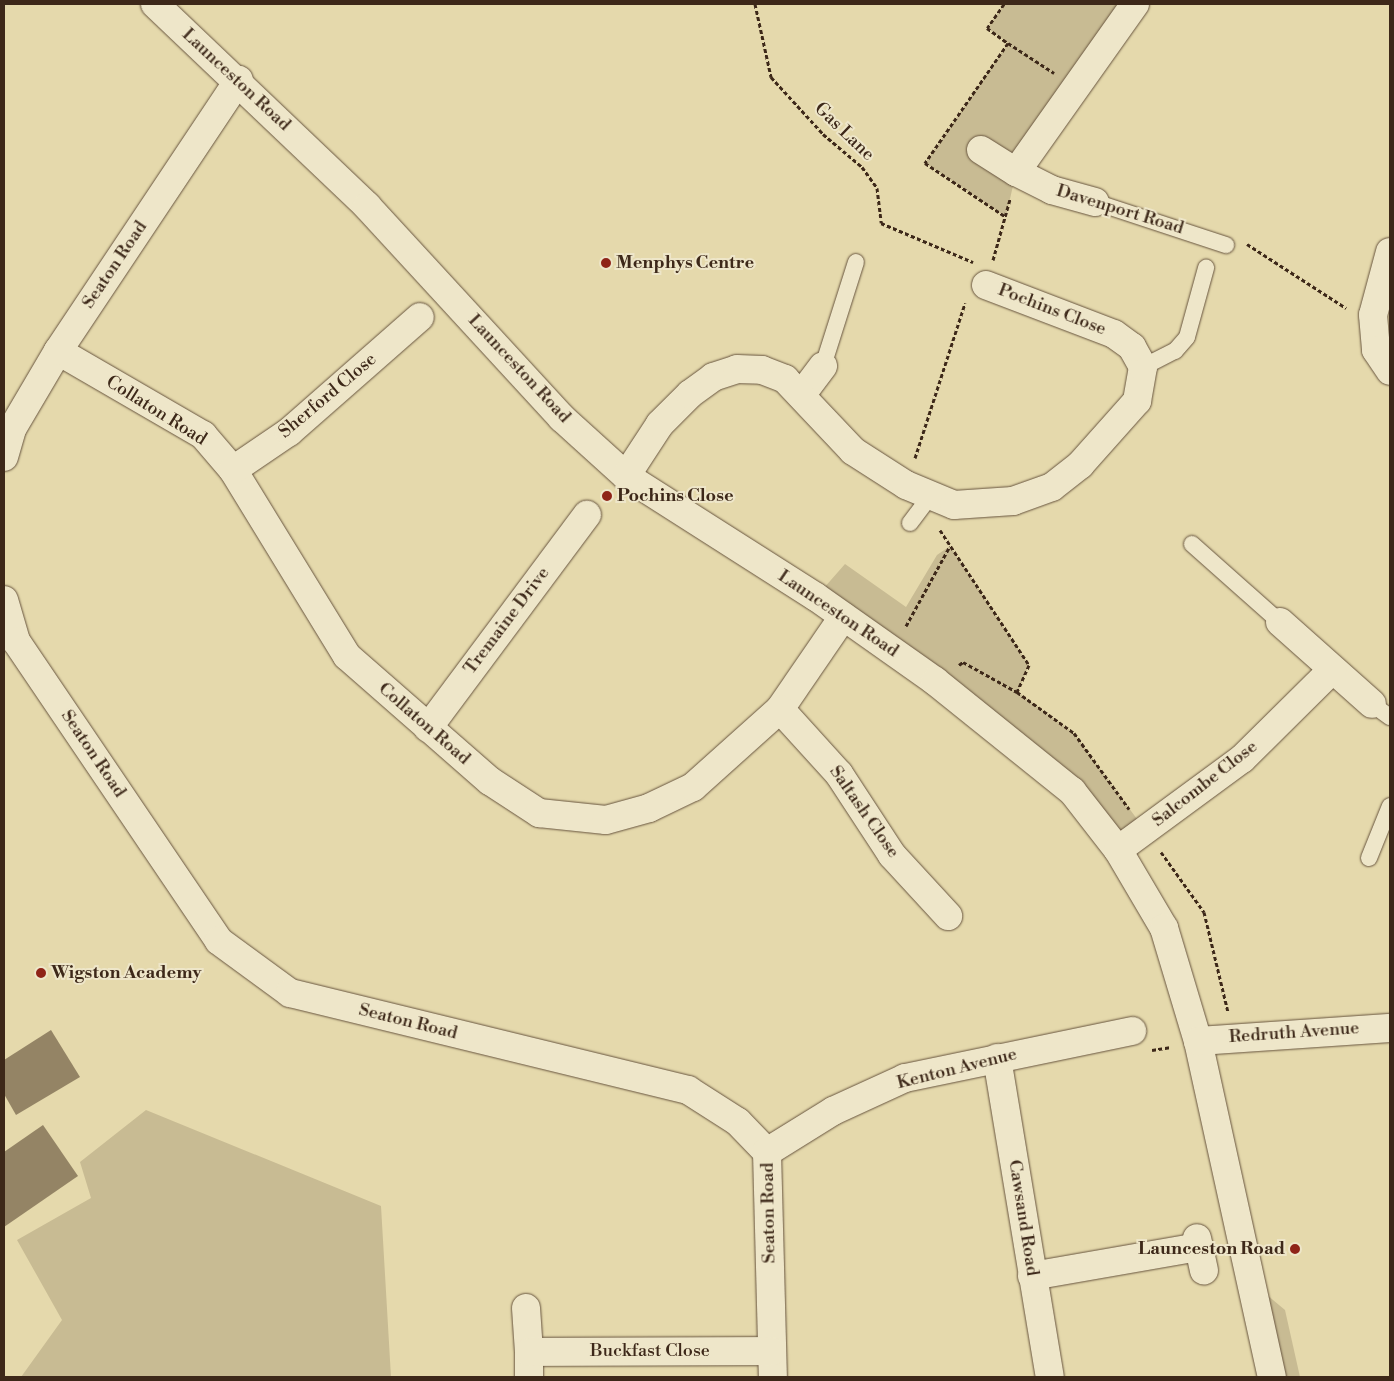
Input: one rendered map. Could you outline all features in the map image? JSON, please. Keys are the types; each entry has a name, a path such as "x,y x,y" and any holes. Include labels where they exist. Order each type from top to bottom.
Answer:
{"street":[{"name":"Launceston Road","path":"155,4 239,80 367,206 562,418 626,476 843,617 982,716 1072,791 1118,850 1164,928 1198,1041 1272,1377"},
{"path":"1016,172 1134,4"},
{"name":"Seaton Road","path":"4,457 12,429 58,351 239,80"},
{"name":"Davenport Road","path":"981,150 1016,172 1052,190 1095,202"},
{"path":"1390,252 1373,315 1376,350 1390,372"},
{"name":"Pochins Close","path":"976,280 1114,334 1132,347 1142,367"},
{"name":"Sherford Close","path":"233,470 289,432 420,317"},
{"name":"Collaton Road","path":"58,351 203,435 233,470 347,656 490,781 540,814 606,820 649,808 693,787 780,709 843,617"},
{"path":"802,394 823,366"},
{"path":"626,476 660,424 713,377 737,369 762,370 785,379 802,394 853,451 930,495 1013,501 1052,487 1087,458 1137,401 1142,367"},
{"name":"Tremaine Drive","path":"428,728 587,515"},
{"name":"Seaton Road","path":"4,600 16,641 219,941 290,993 688,1090 738,1122 768,1152 772,1364"},
{"path":"1280,622 1332,670 1381,710"},
{"name":"Salcombe Close","path":"1118,850 1242,759 1332,670"},
{"name":"Saltash Close","path":"780,709 839,774 892,855 948,916"},
{"name":"Redruth Avenue","path":"1198,1041 1390,1028"},
{"name":"Kenton Avenue","path":"768,1152 833,1111 905,1078 1132,1032"},
{"name":"Cawsand Road","path":"997,1058 1050,1377"},
{"path":"1032,1276 1200,1252"},
{"name":"Buckfast Close","path":"526,1308 529,1364 772,1364"}],"lane":[{"name":"Davenport Road","path":"1095,202 1226,244"},
{"path":"823,366 856,262"},
{"path":"1142,367 1175,351 1187,337 1206,268"},
{"path":"910,523 930,495"},
{"path":"1192,544 1280,622"},
{"path":"1369,858 1390,806"}],"path":[{"name":"Gas Lane","path":"755,4 771,77 823,134 862,167 877,188 880,223 976,280"},
{"path":"1004,4 987,28 1076,87"},
{"path":"1006,217 926,163 1008,43"},
{"path":"1016,172 1006,217 976,280 930,495 938,527 1029,665 1017,692"},
{"path":"1226,244 1250,244 1343,307 1373,315"},
{"path":"892,652 950,546"},
{"path":"1132,1032 1135,1052 1198,1041"}],"shaded area":[{"path":"1004,4 1135,4 1016,172 1006,217 925,163 1008,43 987,28"},
{"path":"950,546 1029,665 1018,692 1074,733 1145,830 1118,850 1072,791 816,597 845,564 906,607 937,555"},
{"name":"Wigston Academy","path":"146,1110 381,1206 391,1377 21,1377 62,1320 17,1240 91,1198 80,1162"},
{"path":"1254,1284 1285,1310 1300,1377 1272,1377"}],"building":[{"path":"51,1030 80,1077 16,1115 4,1094 4,1060"},
{"path":"43,1125 78,1176 4,1227 4,1152"}],"place":[{"name":"Menphys Centre","path":"606,263"},
{"name":"Pochins Close","path":"607,496"},
{"name":"Wigston Academy","path":"41,973"},
{"name":"Launceston Road","path":"1295,1249"}]}
